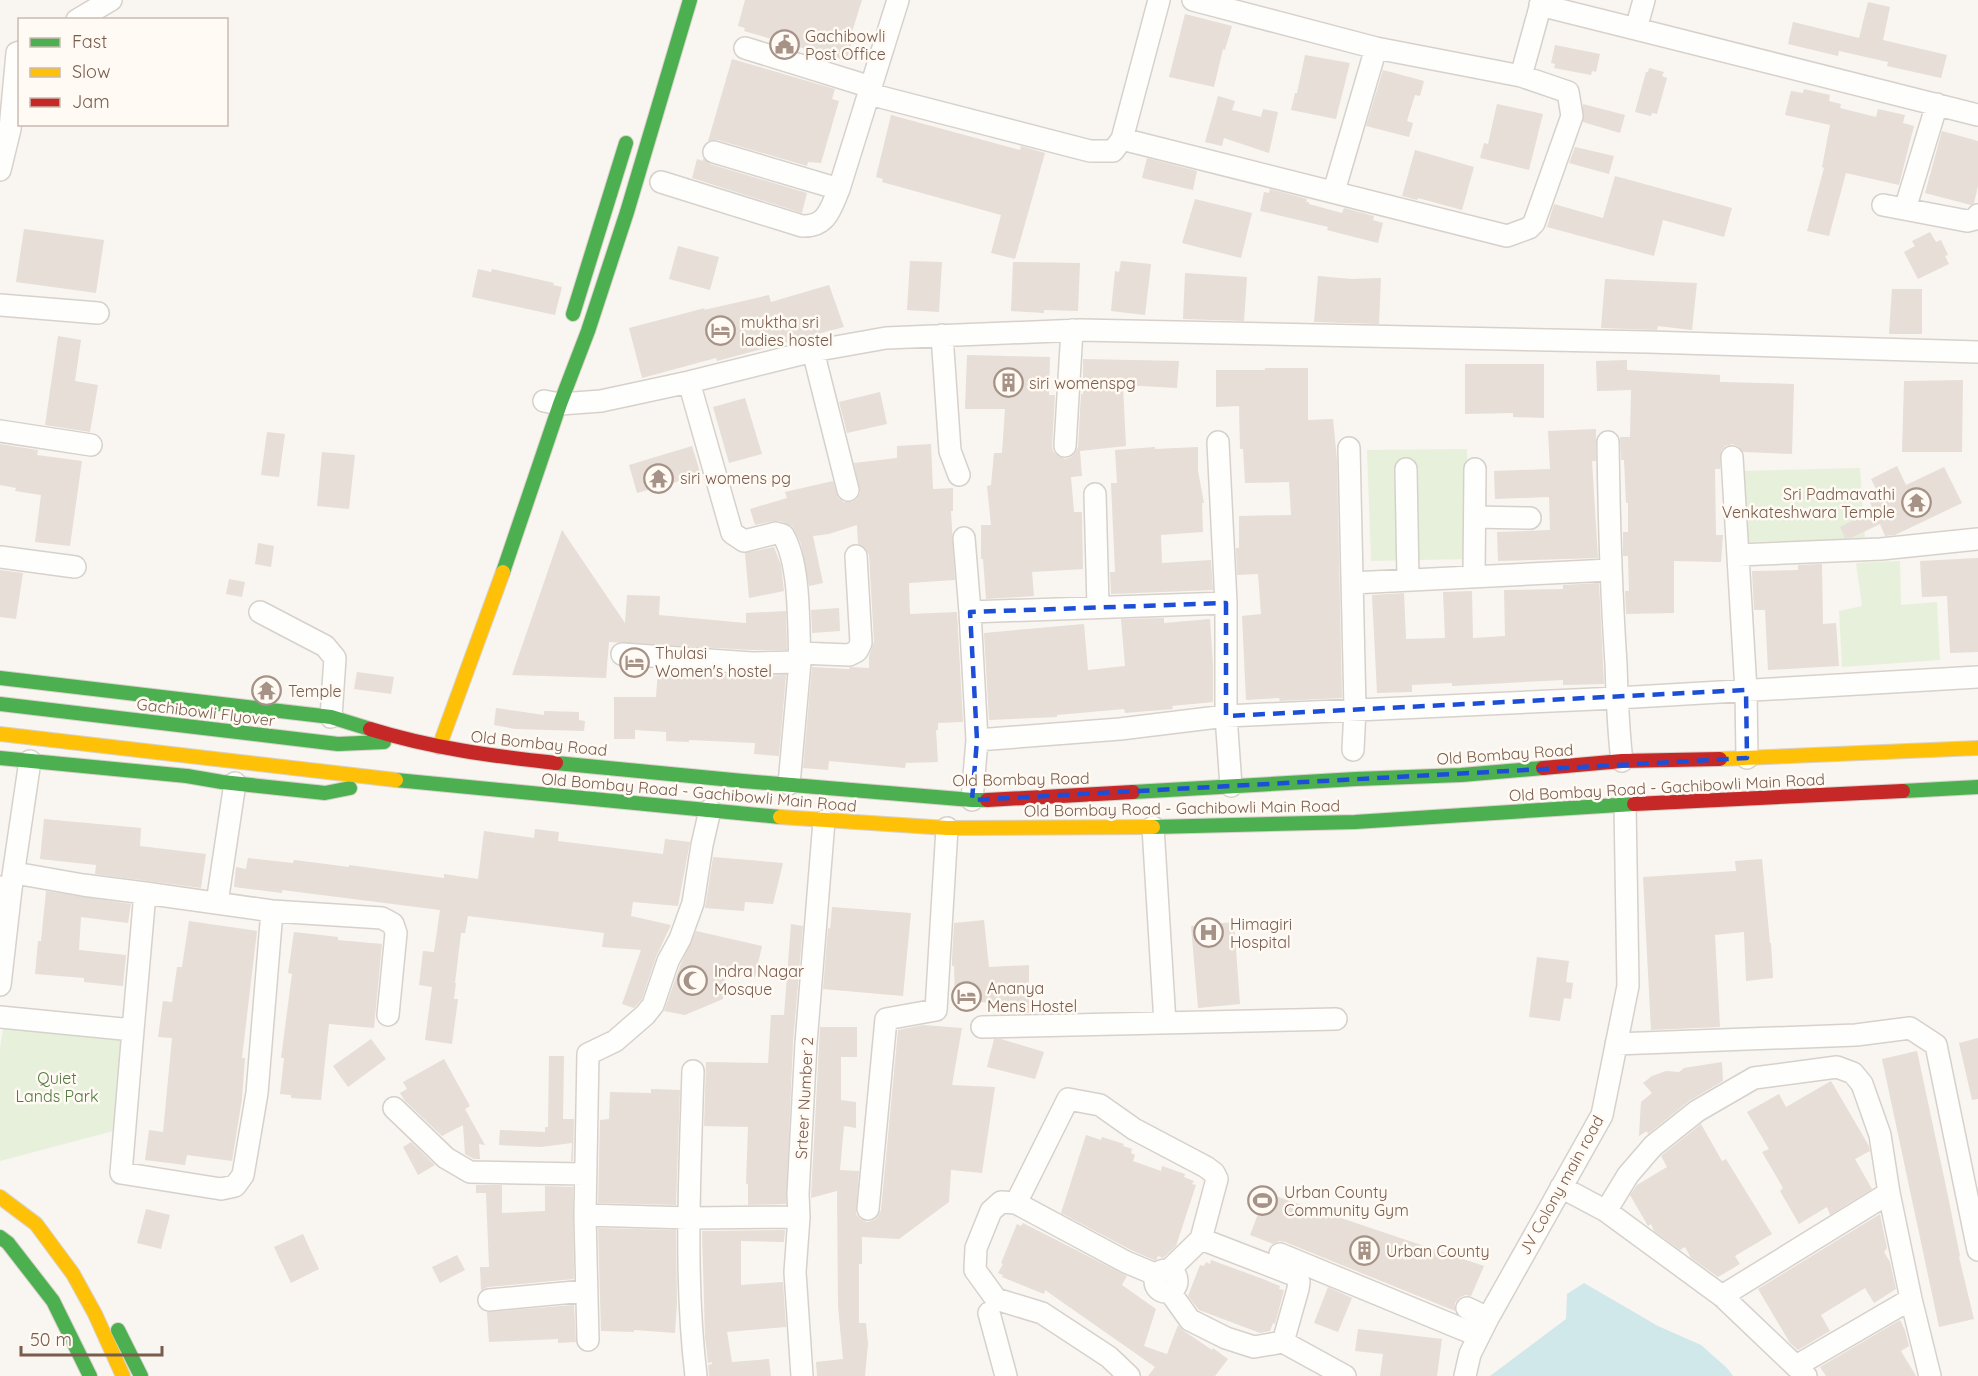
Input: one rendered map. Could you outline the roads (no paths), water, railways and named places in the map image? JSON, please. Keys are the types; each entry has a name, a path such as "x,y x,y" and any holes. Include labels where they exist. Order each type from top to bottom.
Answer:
{"main road":[{"path":"439,747 471,663 548,402 588,331 627,212 690,0"},
{"path":"568,330 631,124"},
{"path":"454,658 471,663"},
{"name":"Old Bombay Road","path":"0,678 332,717 408,741 488,756 743,782 972,800 1461,775 1622,761 1978,748"},
{"name":"Gachibowli Flyover","path":"0,704 338,744 408,741"},
{"path":"422,744 430,723 448,725"},
{"path":"0,734 388,779"},
{"path":"0,759 187,776 325,793 388,779"},
{"name":"Old Bombay Road - Gachibowli Main Road","path":"388,779 824,821 947,828 1153,827 1355,822 1625,804 1978,787"},
{"path":"0,1181 43,1213 91,1279 141,1376"},
{"path":"0,1197 36,1224 73,1274 95,1314 123,1376"},
{"path":"31,1250 15,1232 4,1232 8,1244 53,1301 90,1376"}],"street":[{"path":"80,18 111,0"},
{"path":"661,182 802,226 810,226 827,217 839,189 898,0"},
{"path":"745,48 870,90 1090,151 1113,151 1122,139 1159,0"},
{"path":"1122,139 1507,236 1529,228 1534,223 1572,116 1568,92 1521,76 1376,48 1193,0"},
{"path":"1636,29 1644,0"},
{"path":"1521,76 1541,3 1978,115"},
{"path":"1334,191 1376,48"},
{"path":"0,170 10,129 18,53"},
{"path":"1905,209 1937,104"},
{"path":"714,152 839,189"},
{"path":"1883,205 1967,221 1975,219 1978,215"},
{"path":"0,304 98,313"},
{"path":"548,402 601,401 813,351 886,338 1072,330 1978,351"},
{"path":"1065,446 1072,330"},
{"path":"942,335 950,451 959,475"},
{"path":"813,351 848,490"},
{"path":"689,382 732,533 744,541 776,533 783,535 788,542 796,576 799,657 789,784"},
{"path":"0,431 91,445"},
{"path":"1218,442 1226,603 1226,716 1231,786"},
{"path":"1608,442 1610,570 1617,722 1622,761"},
{"path":"1349,448 1355,709 1353,750"},
{"path":"1732,457 1746,690 1747,758"},
{"path":"1406,469 1408,580"},
{"path":"1474,576 1475,469"},
{"path":"1095,494 1098,606"},
{"path":"1475,518 1530,518"},
{"path":"964,538 977,741 972,800"},
{"path":"1738,555 1881,549 1978,539"},
{"path":"622,654 752,663 849,654 857,651 861,644 856,556"},
{"path":"0,557 75,567"},
{"path":"1352,584 1610,570"},
{"path":"970,612 1226,603"},
{"path":"260,612 325,646 335,658 332,717"},
{"path":"977,741 1120,729 1226,716 1617,698 1978,677"},
{"path":"0,985 9,883 30,761"},
{"path":"216,903 235,783"},
{"name":"JV Colony main road","path":"1464,1376 1476,1328 1602,1115 1628,986 1625,804"},
{"path":"588,1340 585,1291 585,1174 588,1054 615,1041 653,1005 668,961 681,939 693,903 710,810"},
{"name":"Srteer Number 2","path":"802,1376 795,1272 799,1217 798,1194 824,821"},
{"path":"1153,827 1165,1023"},
{"path":"868,1209 886,1019 936,1010 947,828"},
{"path":"9,883 83,885 272,910 382,918 393,924 396,933 388,1015"},
{"path":"145,893 121,1173 221,1189 235,1186 243,1175 257,1093 272,910"},
{"path":"0,1017 133,1030"},
{"path":"982,1027 1336,1019"},
{"path":"1616,1044 1856,1035 1910,1028 1936,1045 1978,1250"},
{"path":"1606,1211 1628,1175 1653,1146 1697,1111 1754,1078 1838,1067 1853,1073 1862,1084 1880,1135 1888,1193 1930,1376"},
{"path":"693,1071 689,1218 691,1338 696,1376"},
{"path":"1016,1203 1068,1099 1100,1105 1134,1129 1206,1167 1214,1173 1217,1179 1201,1239 1165,1279"},
{"path":"394,1108 446,1158 470,1172 585,1174"},
{"path":"1560,1188 1606,1211 1722,1296 1801,1371 1911,1299"},
{"path":"1722,1296 1888,1193"},
{"path":"1129,1376 1109,1357 1042,1313 996,1299 975,1270 976,1248 991,1211 1000,1202 1016,1203 1126,1263 1165,1279 1190,1320 1226,1338 1254,1347 1283,1342 1345,1376"},
{"path":"585,1215 689,1218 799,1217"},
{"path":"1201,1239 1294,1275 1299,1282 1298,1289 1283,1342"},
{"path":"1260,1246 1476,1328"},
{"path":"489,1300 585,1291"},
{"path":"1467,1308 1476,1328"},
{"path":"989,1313 1006,1376"}],"water":[{"path":"1584,1283 1658,1326 1701,1345 1733,1376 1490,1376 1566,1319 1567,1294"}],"place":[{"name":"Gachibowli Post Office","path":"784,45"},
{"name":"muktha sri ladies hostel","path":"720,331"},
{"name":"siri womenspg","path":"1008,383"},
{"name":"siri womens pg","path":"659,478"},
{"name":"Sri Padmavathi Venkateshwara Temple","path":"1916,503"},
{"name":"Thulasi Women's hostel","path":"634,662"},
{"name":"Temple","path":"267,691"},
{"name":"Himagiri Hospital","path":"1209,933"},
{"name":"Indra Nagar Mosque","path":"693,980"},
{"name":"Ananya Mens Hostel","path":"966,997"},
{"name":"Urban County Community Gym","path":"1263,1201"},
{"name":"Urban County","path":"1365,1251"}],"park label":[{"name":"Quiet Lands Park","path":"57,1087"}]}
